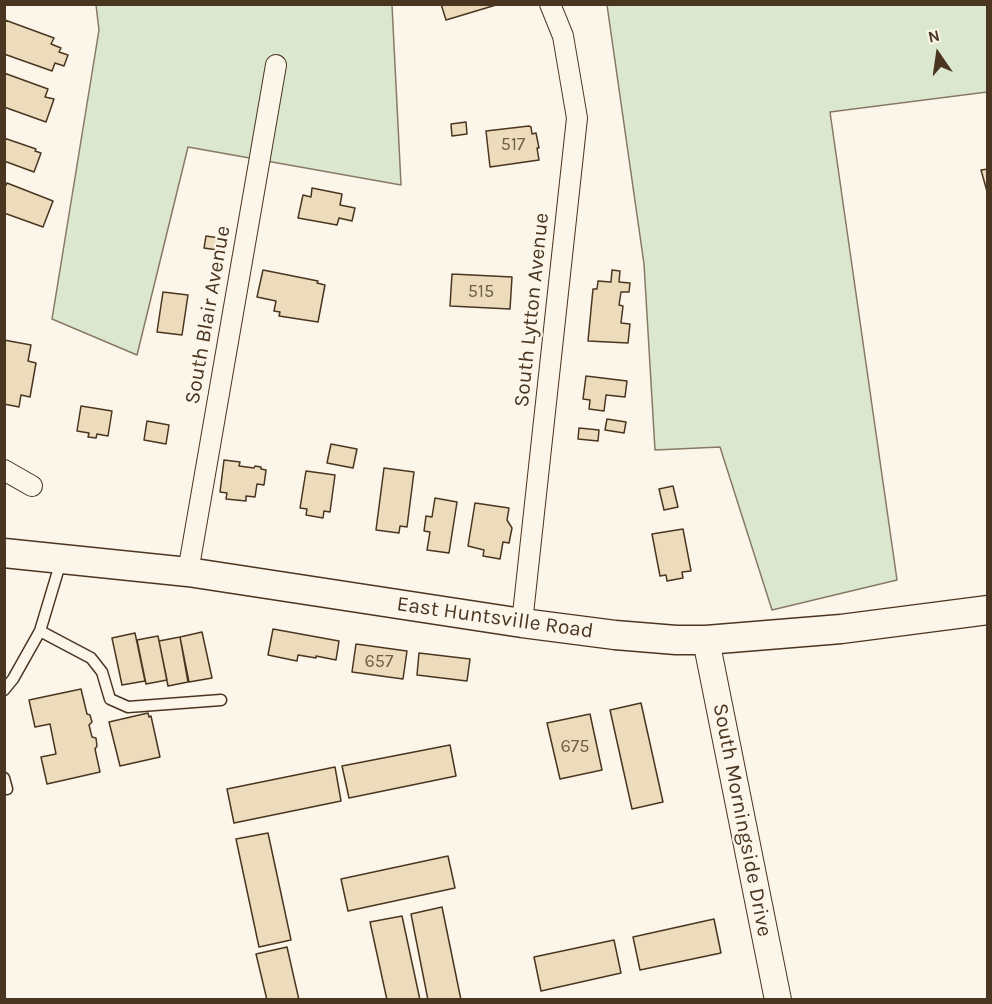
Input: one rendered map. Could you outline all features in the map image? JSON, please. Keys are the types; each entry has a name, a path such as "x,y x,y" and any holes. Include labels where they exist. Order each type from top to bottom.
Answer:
{"main road":[{"name":"East Huntsville Road","path":"4,553 188,572 615,635 706,640 841,629 987,610"}],"street":[{"name":"South Lytton Avenue","path":"522,623 577,118 563,36 550,4"},
{"name":"South Blair Avenue","path":"188,572 276,65"},
{"path":"4,470 32,486"},
{"name":"South Morningside Drive","path":"706,640 778,999"}],"lane":[{"path":"4,690 14,679 40,631 62,558"},
{"path":"40,631 91,658 102,672 110,699 128,707 221,700"},
{"path":"4,777 7,789"}],"green space":[{"path":"96,5 392,5 401,185 188,147 137,355 52,319 99,30"},
{"path":"607,5 987,5 987,92 830,112 897,580 772,610 720,447 655,450 644,264"}],"building":[{"path":"441,4 495,4 496,5 446,20"},
{"path":"5,20 54,38 51,44 61,48 59,52 68,55 64,66 55,63 52,71 4,54"},
{"path":"4,73 48,89 45,97 54,99 46,122 4,107"},
{"path":"466,122 467,134 452,136 451,124"},
{"path":"529,126 532,134 536,133 539,160 490,167 486,131"},
{"path":"4,138 36,149 35,151 41,153 34,172 4,161"},
{"path":"988,169 988,195 981,170"},
{"path":"7,183 53,201 43,227 4,213 4,189"},
{"path":"312,188 342,194 340,205 355,208 352,221 339,218 337,225 298,218 303,195 311,197"},
{"path":"206,236 226,239 224,251 204,248"},
{"path":"263,270 318,281 317,283 325,285 318,322 279,316 280,312 274,311 276,301 257,297"},
{"path":"612,270 620,271 619,282 630,283 629,292 621,292 619,305 623,306 621,323 630,324 628,343 588,341 593,289 597,289 598,281 611,282"},
{"path":"452,274 512,277 510,309 450,306"},
{"path":"163,292 188,295 182,335 157,332"},
{"path":"4,340 31,345 28,361 36,363 30,397 21,395 19,407 4,404"},
{"path":"586,376 627,381 625,397 606,395 604,411 589,409 590,400 583,399"},
{"path":"81,406 112,411 108,436 97,434 96,438 88,437 89,433 77,431"},
{"path":"607,419 626,422 624,433 605,430"},
{"path":"147,421 169,425 166,444 144,440"},
{"path":"579,428 599,430 598,441 578,439"},
{"path":"331,444 357,449 353,468 327,463"},
{"path":"224,460 240,462 239,466 254,468 255,466 266,470 264,485 257,484 255,497 246,496 246,501 226,499 227,493 220,492"},
{"path":"384,468 414,472 407,527 400,526 399,533 376,530"},
{"path":"306,471 335,475 330,512 324,511 323,518 306,515 307,509 300,508"},
{"path":"673,486 678,507 664,510 659,489"},
{"path":"435,498 457,502 449,553 427,550 430,532 424,531 426,516 432,517"},
{"path":"475,503 509,508 507,520 512,528 509,543 503,542 500,559 483,556 484,550 468,546"},
{"path":"683,529 691,571 682,572 683,578 667,581 666,575 660,576 652,534"},
{"path":"273,629 339,641 336,660 298,655 297,661 268,655"},
{"path":"202,632 212,678 189,682 180,637"},
{"path":"135,633 145,681 122,685 112,638"},
{"path":"158,636 167,680 146,684 137,640"},
{"path":"180,637 188,682 168,686 159,641"},
{"path":"356,644 407,651 403,679 352,672"},
{"path":"419,653 470,659 467,681 417,675"},
{"path":"81,689 87,714 90,715 92,722 89,725 92,737 96,738 95,749 100,772 47,784 41,757 56,754 50,724 35,727 29,700"},
{"path":"641,703 663,802 632,809 610,710"},
{"path":"148,713 149,717 151,716 160,757 120,766 109,722"},
{"path":"590,714 602,770 560,779 547,723"},
{"path":"450,745 456,776 349,798 342,766"},
{"path":"335,767 341,801 234,823 227,789"},
{"path":"268,833 291,940 259,947 236,839"},
{"path":"448,856 455,888 348,911 341,879"},
{"path":"442,907 461,1000 428,1000 411,914"},
{"path":"402,916 420,1000 387,1000 370,922"},
{"path":"714,919 721,953 640,970 633,937"},
{"path":"614,940 621,973 541,991 534,957"},
{"path":"287,947 299,1000 267,1000 256,954"}]}
